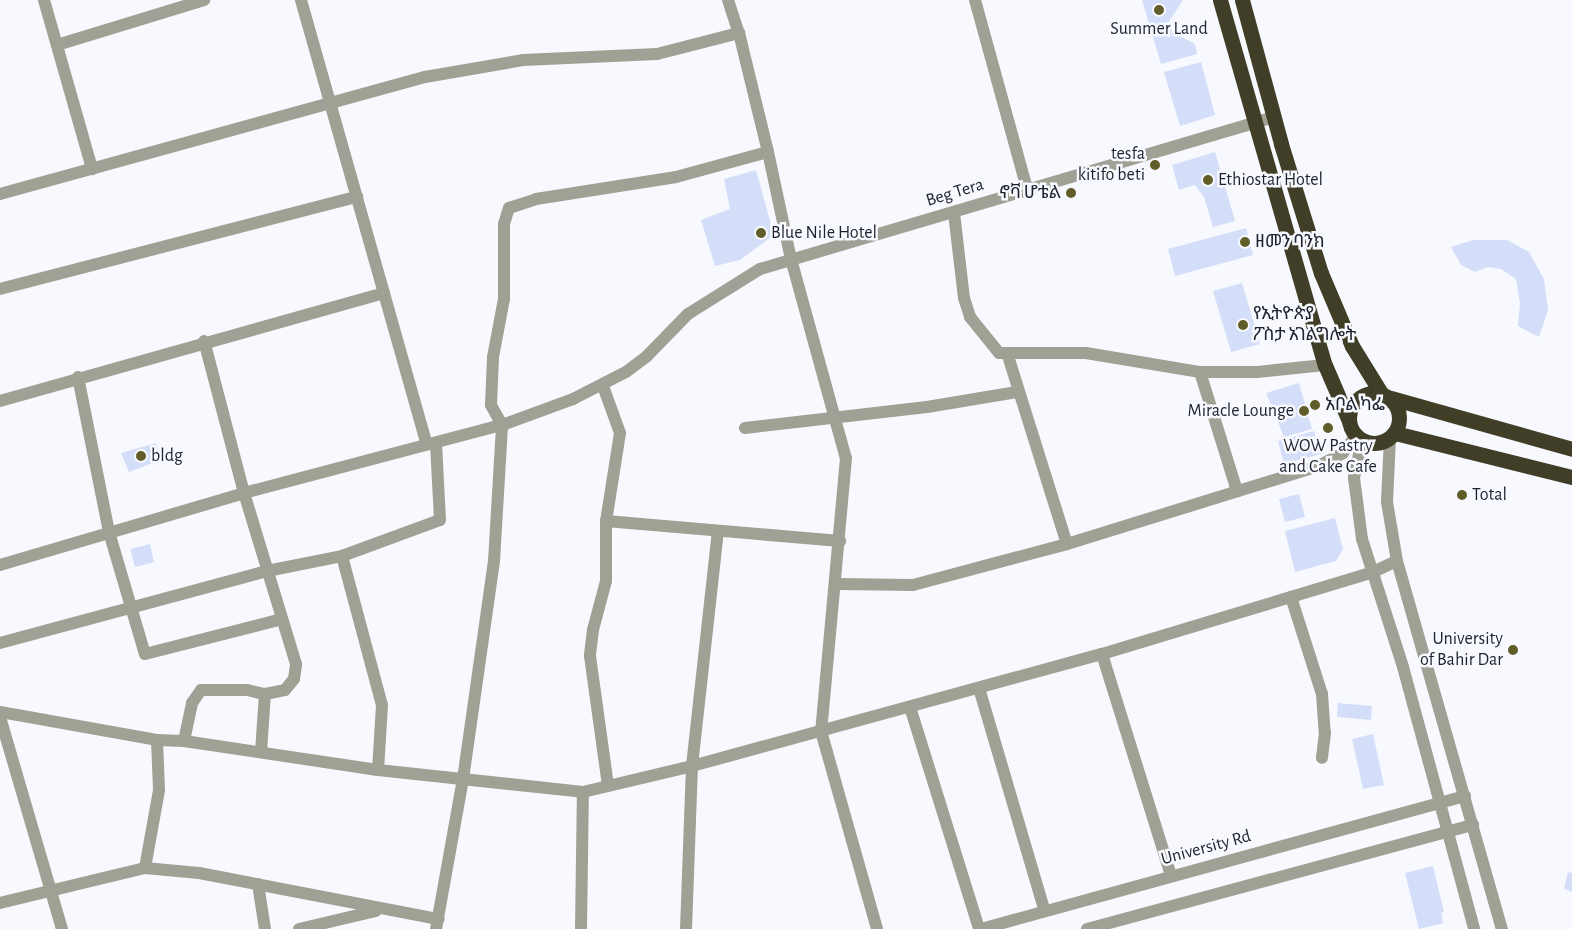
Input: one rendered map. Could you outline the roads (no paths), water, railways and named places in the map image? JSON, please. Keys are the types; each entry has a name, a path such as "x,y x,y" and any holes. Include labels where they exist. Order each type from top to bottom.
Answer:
{"highway":[{"path":"1220,0 1325,365 1349,421 1359,438 1376,443 1392,435 1572,477"},
{"path":"1242,0 1274,117 1329,296 1352,346 1400,415 1392,435"},
{"path":"1349,421 1350,411 1361,395 1386,396 1572,449"}],"street":[{"path":"44,0 92,169"},
{"path":"57,45 204,0"},
{"path":"0,643 267,571 342,556 440,520 432,444 384,293 301,0"},
{"path":"728,0 739,33 768,152 791,259 846,458 837,584 821,731 877,929"},
{"path":"975,0 1027,189"},
{"path":"0,194 330,103 474,68 523,60 657,54 739,33"},
{"name":"Beg Tera","path":"0,565 244,493 502,426 602,386 648,356 688,314 752,272 1274,117"},
{"path":"0,903 50,889 145,868 199,873 258,884 380,909 438,924 463,779 494,561 502,426 491,405 493,357 504,299 504,224 509,208 536,199 676,177 768,152"},
{"path":"0,290 357,197"},
{"path":"954,213 964,298 970,317 987,342 999,354 1008,356 1086,353 1200,372 1257,372 1325,365"},
{"path":"0,401 78,377 384,293"},
{"path":"184,741 192,703 201,690 247,690 265,694 284,690 294,679 296,664 244,493 204,342"},
{"path":"1008,356 1017,392 1067,544"},
{"path":"1200,372 1237,491"},
{"path":"78,377 109,532 133,608 145,654 282,618"},
{"path":"602,386 620,433 606,521 606,581 592,630 590,656 608,785"},
{"path":"745,428 927,407 1017,392"},
{"path":"1392,435 1387,502 1398,561 1466,796 1502,929"},
{"path":"837,584 913,585 1067,544 1329,462 1343,453 1359,438"},
{"path":"1359,438 1354,478 1356,506 1373,572 1404,667 1474,929"},
{"path":"606,521 840,541"},
{"path":"686,929 692,766 718,531"},
{"path":"342,556 382,705 378,770"},
{"path":"0,712 157,740 184,741 378,770 583,792 692,766 1102,654 1373,572 1398,561"},
{"path":"1291,597 1322,694 1325,733 1322,758"},
{"path":"1102,654 1171,875"},
{"path":"979,688 1044,909"},
{"path":"261,752 265,694"},
{"path":"910,707 980,929"},
{"path":"0,717 62,929"},
{"path":"145,868 159,790 157,740"},
{"path":"581,929 583,792"},
{"name":"University Rd","path":"980,929 1044,909 1466,796"},
{"path":"1087,929 1473,825"},
{"path":"258,884 265,929"},
{"path":"299,929 380,909"}],"place":[{"name":"Summer Land","path":"1159,10"},
{"name":"tesfa kitifo beti","path":"1155,165"},
{"name":"Ethiostar Hotel","path":"1208,180"},
{"name":"ኖቫ ሆቴል","path":"1071,193"},
{"name":"Blue Nile Hotel","path":"761,233"},
{"name":"ዘመን ባንክ","path":"1245,242"},
{"name":"የኢትዮጵያ ፖስታ አገልግሎት","path":"1243,325"},
{"name":"አቦል ካፌ","path":"1315,405"},
{"name":"Miracle Lounge","path":"1304,411"},
{"name":"WOW Pastry and Cake Cafe","path":"1328,428"},
{"name":"bldg","path":"141,456"},
{"name":"Total","path":"1462,495"},
{"name":"University of Bahir Dar","path":"1513,650"}]}
